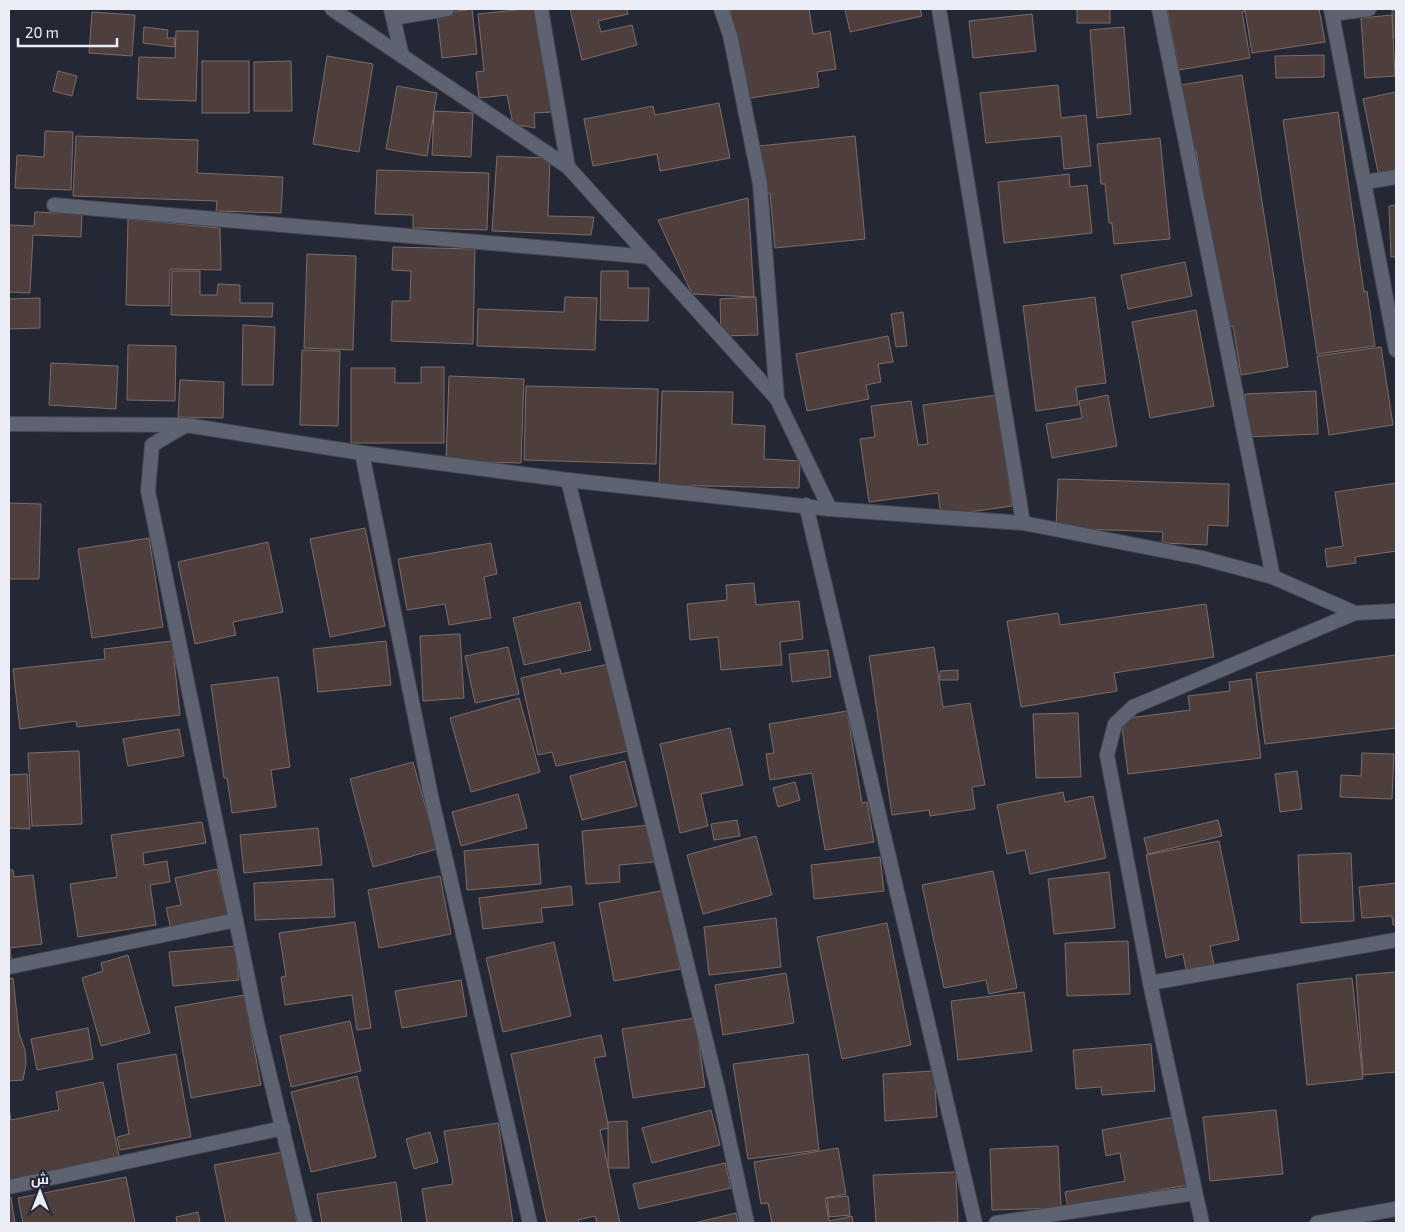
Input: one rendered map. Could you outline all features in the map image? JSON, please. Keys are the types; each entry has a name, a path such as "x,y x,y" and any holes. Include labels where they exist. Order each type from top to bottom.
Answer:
{"street":[{"path":"332,9 568,168 777,399 830,509"},
{"path":"402,56 392,13 447,9"},
{"path":"541,9 568,168"},
{"path":"722,9 730,35 760,184 777,399"},
{"path":"939,9 1023,523"},
{"path":"1159,9 1273,577"},
{"path":"1369,9 1331,11 1396,350"},
{"path":"1365,182 1396,177"},
{"path":"54,205 650,257"},
{"path":"9,424 186,425 362,453 568,480 830,509 1023,523 1202,558 1273,577 1355,613"},
{"path":"186,425 152,445 148,491 257,1023 305,1223"},
{"path":"362,453 431,796 530,1223"},
{"path":"568,480 718,1090 747,1223"},
{"path":"806,505 975,1223"},
{"path":"1202,1223 1150,983 1107,755 1115,724 1133,707 1355,613 1396,611"},
{"path":"9,967 236,920"},
{"path":"1150,983 1396,940"},
{"path":"9,1187 283,1128"},
{"path":"996,1223 1195,1193"},
{"path":"1317,1223 1396,1209"}],"building":[{"path":"472,9 477,54 442,58 437,14"},
{"path":"540,9 551,112 534,113 535,128 513,124 507,95 479,98 476,72 484,71 478,14"},
{"path":"570,9 627,9 628,14 598,21 601,32 632,25 637,45 582,60"},
{"path":"730,9 809,9 813,34 830,31 836,69 817,72 819,87 745,99"},
{"path":"845,9 920,9 922,16 850,32"},
{"path":"1077,9 1110,9 1110,23 1077,23"},
{"path":"1167,9 1256,9 1242,12 1250,58 1179,70"},
{"path":"1319,9 1325,42 1252,53 1245,10"},
{"path":"1392,10 1396,10 1396,37 1393,37"},
{"path":"92,12 135,15 132,56 89,53"},
{"path":"1032,14 1036,51 973,58 969,21"},
{"path":"1392,15 1395,76 1365,78 1361,18"},
{"path":"144,27 168,30 167,38 175,38 174,47 143,43"},
{"path":"1124,27 1131,114 1097,118 1090,30"},
{"path":"176,31 198,31 196,101 137,99 139,57 175,58"},
{"path":"1324,55 1324,77 1276,78 1275,56"},
{"path":"327,56 373,64 359,152 313,144"},
{"path":"202,61 249,61 249,113 202,113"},
{"path":"291,61 292,111 254,111 254,62"},
{"path":"58,71 77,76 72,96 53,91"},
{"path":"1242,75 1288,367 1241,375 1233,326 1224,328 1196,150 1192,152 1181,85"},
{"path":"1058,85 1061,118 1086,115 1091,166 1064,169 1061,136 986,143 980,93"},
{"path":"397,86 437,93 427,156 386,149"},
{"path":"1396,92 1396,174 1379,177 1363,99"},
{"path":"719,103 730,158 660,171 657,154 593,166 584,119 653,106 655,115"},
{"path":"434,111 473,113 471,157 432,155"},
{"path":"1338,112 1364,292 1367,291 1375,346 1317,354 1283,120"},
{"path":"45,131 73,132 71,190 15,188 17,155 44,157"},
{"path":"76,136 198,140 197,173 283,177 281,213 216,211 217,201 73,196"},
{"path":"855,136 865,239 775,248 770,193 764,194 759,146"},
{"path":"1160,138 1170,239 1114,244 1112,223 1109,223 1105,184 1101,184 1097,144"},
{"path":"497,156 550,158 548,216 594,217 591,235 492,231"},
{"path":"377,170 489,173 487,230 413,228 413,215 375,214"},
{"path":"1069,174 1070,187 1087,185 1092,233 1004,243 998,182"},
{"path":"748,198 754,297 692,294 658,220"},
{"path":"1396,205 1396,257 1391,257 1389,206"},
{"path":"35,212 82,214 81,237 33,235 30,293 9,292 9,225 34,226"},
{"path":"128,219 220,228 221,270 170,269 169,306 126,305"},
{"path":"393,247 475,249 473,344 391,341 392,301 410,301 411,271 392,270"},
{"path":"307,254 356,256 353,350 304,348"},
{"path":"1185,262 1192,296 1128,309 1121,275"},
{"path":"172,271 200,271 200,295 217,295 218,284 240,285 240,303 273,303 272,317 171,315"},
{"path":"601,271 628,271 628,288 649,288 648,321 600,320"},
{"path":"565,297 597,298 595,350 477,346 478,309 564,312"},
{"path":"756,297 758,335 721,336 720,299"},
{"path":"1095,297 1106,383 1076,387 1078,405 1036,411 1023,306"},
{"path":"40,298 40,328 9,329 9,299"},
{"path":"1196,310 1214,406 1150,418 1132,322"},
{"path":"903,312 907,346 896,347 891,314"},
{"path":"243,325 275,327 273,385 242,385"},
{"path":"888,336 893,362 878,364 881,382 866,385 869,399 807,411 796,354"},
{"path":"128,345 176,346 175,401 127,400"},
{"path":"1381,347 1393,425 1329,435 1317,356"},
{"path":"302,350 340,351 338,426 300,425"},
{"path":"51,363 118,366 116,409 49,405"},
{"path":"421,367 444,367 444,443 351,443 351,368 395,368 395,383 421,383"},
{"path":"449,376 524,379 521,463 446,461"},
{"path":"180,380 224,382 223,418 178,417"},
{"path":"526,386 658,389 656,464 524,460"},
{"path":"662,391 733,392 732,424 765,426 764,459 800,461 799,488 659,485"},
{"path":"1316,391 1318,434 1246,437 1245,394"},
{"path":"997,395 1012,506 941,516 938,493 869,502 860,439 875,437 871,406 911,401 918,445 928,444 923,405"},
{"path":"1108,395 1117,446 1052,458 1046,424 1082,418 1079,401"},
{"path":"1058,479 1229,484 1228,526 1208,525 1207,545 1162,543 1163,532 1056,528"},
{"path":"1396,483 1396,551 1355,557 1356,563 1327,567 1325,549 1343,546 1335,492"},
{"path":"9,503 41,504 39,579 9,579"},
{"path":"365,528 385,626 330,637 310,539"},
{"path":"149,538 163,627 92,638 78,549"},
{"path":"268,542 283,612 233,622 236,635 195,644 178,562"},
{"path":"491,543 497,574 484,577 491,618 449,625 445,604 407,610 398,559"},
{"path":"754,583 756,605 799,601 803,639 780,642 782,665 721,670 718,637 690,640 687,604 727,600 726,585"},
{"path":"580,602 591,650 524,665 513,618"},
{"path":"1206,604 1214,657 1114,673 1117,691 1021,707 1007,621 1058,613 1060,625"},
{"path":"460,634 464,698 423,701 420,636"},
{"path":"172,641 180,715 77,727 76,721 20,729 13,669 105,659 104,649"},
{"path":"386,641 391,685 318,692 313,649"},
{"path":"508,647 519,694 475,703 465,656"},
{"path":"934,647 943,707 970,703 985,785 972,787 975,809 930,816 929,810 892,815 869,656"},
{"path":"828,650 831,677 792,682 789,654"},
{"path":"1396,655 1396,728 1265,744 1256,673"},
{"path":"609,664 628,751 556,766 552,752 538,755 521,678 560,669 561,674"},
{"path":"958,670 958,680 940,680 940,671"},
{"path":"278,677 290,767 271,770 276,807 232,813 227,778 224,778 211,685"},
{"path":"1251,679 1261,758 1128,774 1121,719 1190,710 1188,696 1230,691 1229,682"},
{"path":"519,698 540,772 471,792 450,718"},
{"path":"847,711 862,803 867,802 874,842 825,850 812,773 770,780 766,754 774,753 769,724"},
{"path":"1078,713 1081,777 1036,778 1033,714"},
{"path":"730,728 743,785 701,794 708,826 680,833 660,744"},
{"path":"179,729 184,756 128,766 123,739"},
{"path":"79,751 82,824 32,826 28,753"},
{"path":"1362,753 1394,754 1392,799 1340,797 1341,775 1361,776"},
{"path":"625,761 637,806 582,820 570,776"},
{"path":"413,762 437,849 373,867 350,779"},
{"path":"1297,771 1302,809 1280,812 1275,774"},
{"path":"27,774 30,829 9,828 9,775"},
{"path":"795,782 800,800 778,807 773,788"},
{"path":"1063,792 1065,802 1093,796 1106,858 1030,874 1025,850 1007,854 997,805"},
{"path":"518,794 527,828 461,846 452,812"},
{"path":"737,820 740,836 714,840 711,824"},
{"path":"1218,820 1222,836 1148,854 1144,838"},
{"path":"202,822 206,843 143,853 144,865 167,861 170,882 150,885 156,925 78,937 70,884 117,877 111,835"},
{"path":"651,825 654,862 619,865 620,882 586,884 582,831"},
{"path":"318,828 322,865 244,873 240,835"},
{"path":"756,836 772,895 703,914 687,855"},
{"path":"1219,841 1239,940 1210,946 1215,970 1187,975 1183,954 1166,958 1146,855"},
{"path":"538,844 541,884 467,890 464,851"},
{"path":"1351,853 1354,921 1301,923 1298,855"},
{"path":"880,857 884,891 814,899 811,865"},
{"path":"217,869 228,915 171,929 166,908 181,905 175,878"},
{"path":"9,870 13,870 14,877 33,875 42,944 10,948 12,965 9,966"},
{"path":"993,871 1017,988 989,994 986,980 944,988 922,885"},
{"path":"1109,872 1115,928 1054,934 1048,879"},
{"path":"440,876 451,934 379,948 368,890"},
{"path":"333,879 335,917 255,920 254,883"},
{"path":"1396,883 1396,925 1393,925 1392,916 1362,918 1359,887"},
{"path":"571,886 573,905 541,908 543,922 483,929 479,898"},
{"path":"665,890 680,969 614,981 599,903"},
{"path":"776,918 781,967 709,975 704,927"},
{"path":"355,922 371,1028 357,1030 352,995 285,1005 281,977 286,976 279,933"},
{"path":"887,923 911,1045 842,1059 817,937"},
{"path":"1128,941 1130,994 1067,996 1065,943"},
{"path":"554,942 571,1016 503,1032 486,958"},
{"path":"235,946 239,980 173,986 169,952"},
{"path":"128,955 150,1033 101,1046 82,978 103,971 101,963"},
{"path":"1396,972 1396,1072 1363,1075 1356,975"},
{"path":"786,973 794,1023 723,1035 715,985"},
{"path":"13,978 19,1033 25,1050 26,1064 23,1080 9,1081 9,979"},
{"path":"1352,978 1363,1079 1307,1085 1297,984"},
{"path":"461,980 467,1016 402,1028 395,991"},
{"path":"1024,992 1032,1051 958,1060 951,1001"},
{"path":"244,995 261,1085 191,1098 175,1007"},
{"path":"695,1018 705,1087 633,1098 622,1029"},
{"path":"350,1021 361,1071 291,1087 280,1036"},
{"path":"88,1028 93,1059 37,1070 31,1039"},
{"path":"601,1035 606,1056 594,1058 609,1128 600,1130 620,1223 597,1223 595,1216 578,1220 579,1223 547,1223 511,1054"},
{"path":"1151,1044 1155,1091 1102,1095 1101,1087 1076,1089 1073,1050"},
{"path":"176,1054 191,1137 120,1150 117,1137 129,1134 117,1064"},
{"path":"808,1054 819,1150 748,1159 733,1064"},
{"path":"934,1071 937,1117 885,1121 883,1074"},
{"path":"357,1076 376,1157 311,1172 291,1092"},
{"path":"103,1082 120,1160 9,1183 9,1108 11,1120 59,1110 56,1092"},
{"path":"711,1110 720,1145 652,1163 642,1128"},
{"path":"1276,1110 1283,1174 1210,1181 1203,1117"},
{"path":"1174,1117 1187,1185 1068,1207 1065,1192 1125,1181 1120,1153 1106,1156 1102,1130"},
{"path":"627,1121 629,1168 608,1168 608,1122"},
{"path":"498,1123 513,1223 427,1223 422,1189 453,1184 444,1131"},
{"path":"430,1132 438,1162 414,1169 406,1139"},
{"path":"1058,1146 1061,1208 992,1210 990,1149"},
{"path":"838,1148 846,1194 825,1198 829,1221 852,1216 853,1223 772,1223 768,1203 761,1204 754,1162"},
{"path":"283,1152 297,1223 226,1223 214,1165"},
{"path":"725,1163 731,1188 639,1209 633,1184"},
{"path":"956,1172 958,1222 876,1223 873,1175"},
{"path":"126,1177 135,1223 23,1223 18,1198"},
{"path":"396,1182 402,1223 322,1223 317,1194"},
{"path":"848,1196 850,1215 829,1217 827,1198"},
{"path":"9,1197 11,1197 15,1223 9,1223"},
{"path":"198,1212 200,1223 177,1223 176,1217"},
{"path":"736,1213 738,1223 694,1223"}]}
